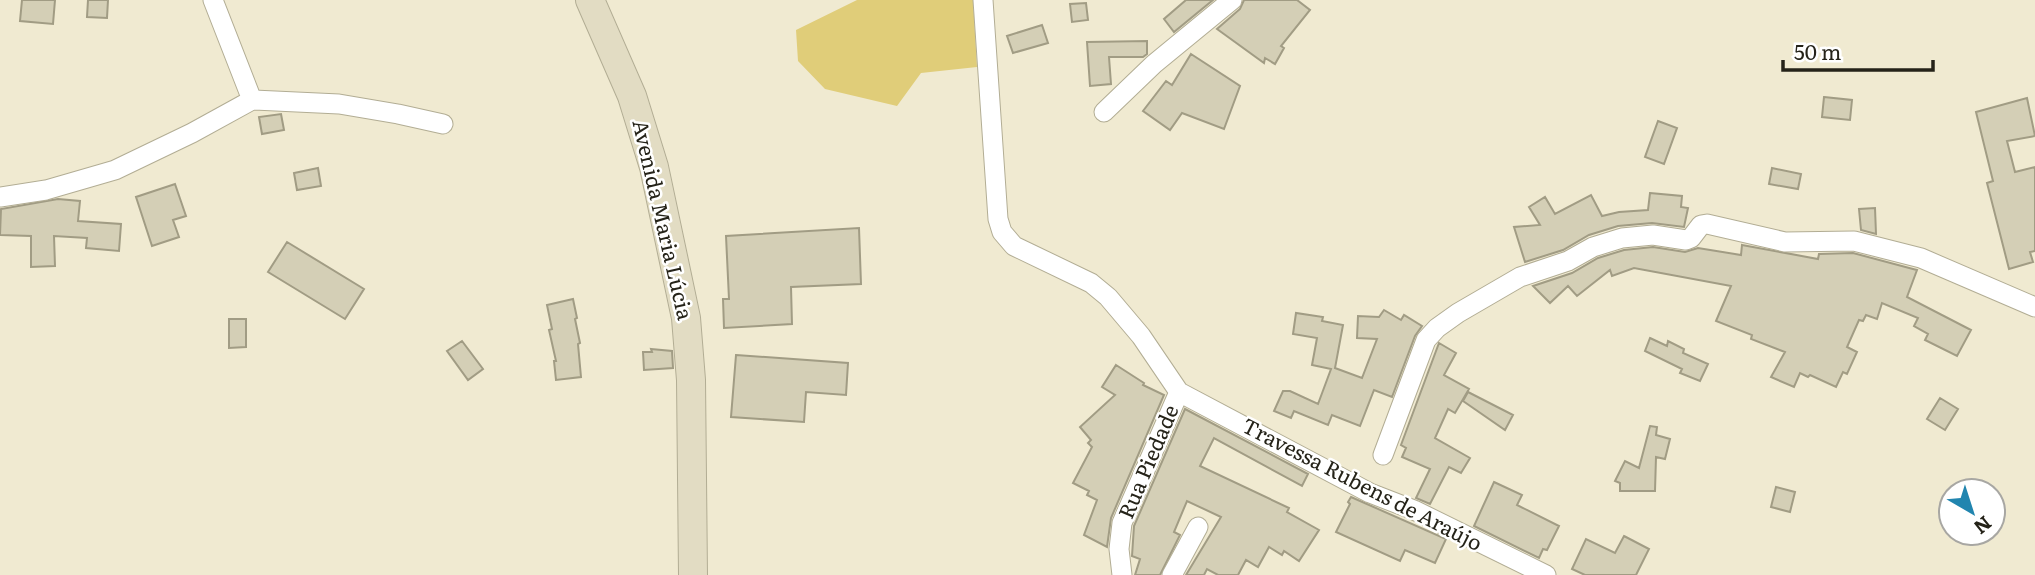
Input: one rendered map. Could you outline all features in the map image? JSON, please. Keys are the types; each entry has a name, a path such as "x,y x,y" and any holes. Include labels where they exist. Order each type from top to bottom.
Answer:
{"main road":[{"name":"Avenida Maria Lúcia","path":"590,0 632,96 647,143 686,318 691,380 693,575"}],"street":[{"path":"213,0 252,100"},
{"path":"983,0 998,219 1002,232 1022,251 1091,283 1108,297 1141,336 1179,392"},
{"path":"1104,112 1154,64 1232,0"},
{"path":"0,197 46,190 115,170 252,100 339,104 443,124"},
{"path":"1382,455 1426,340 1437,328 1520,277 1568,261 1593,247 1622,238 1653,235 1686,240 1691,238 1701,225 1707,224 1785,242 1854,241 1921,258 2035,307"},
{"name":"Rua Piedade","path":"1122,575 1119,549 1122,523 1179,392"},
{"name":"Travessa Rubens de Araújo","path":"1179,392 1370,493 1414,510 1546,575"},
{"path":"1172,575 1198,527"}],"shaded area":[{"path":"857,0 973,0 977,67 921,73 897,106 825,89 798,61 796,30"}],"building":[{"path":"22,0 55,0 53,24 20,21"},
{"path":"88,0 108,0 107,18 87,17"},
{"path":"1186,0 1213,0 1174,32 1164,19"},
{"path":"1244,0 1297,0 1310,10 1281,46 1284,48 1275,64 1265,58 1264,63 1217,29 1240,9"},
{"path":"1086,3 1088,20 1072,22 1070,4"},
{"path":"1042,25 1048,43 1013,53 1007,36"},
{"path":"1147,41 1147,54 1143,57 1109,57 1111,84 1090,86 1087,42"},
{"path":"1191,54 1240,86 1224,129 1182,113 1170,130 1143,111 1166,81 1172,85"},
{"path":"1824,97 1852,100 1850,120 1822,117"},
{"path":"2027,98 2035,136 2007,141 2015,172 2035,167 2035,251 2030,252 2033,262 2009,269 1987,183 1993,181 1976,112"},
{"path":"281,114 284,130 262,134 259,117"},
{"path":"1658,121 1677,128 1664,164 1645,157"},
{"path":"318,168 321,186 297,190 294,173"},
{"path":"1772,168 1801,174 1798,189 1769,184"},
{"path":"175,184 186,216 173,220 179,237 152,246 136,197"},
{"path":"1650,193 1682,196 1681,207 1688,208 1684,227 1652,223 1618,226 1589,235 1563,250 1525,262 1514,227 1540,225 1529,207 1545,197 1555,214 1591,195 1602,216 1648,210"},
{"path":"58,199 80,201 78,221 121,224 119,251 86,248 87,238 54,236 55,266 31,267 31,236 0,235 1,209"},
{"path":"1875,208 1876,234 1861,230 1859,209"},
{"path":"859,228 861,284 791,287 792,324 724,328 723,299 729,299 726,236"},
{"path":"287,242 364,289 345,319 268,272"},
{"path":"1742,245 1818,259 1819,254 1853,253 1917,270 1907,297 1971,330 1957,356 1925,340 1928,334 1914,326 1918,318 1882,303 1877,319 1866,315 1863,321 1859,320 1847,347 1857,352 1847,374 1843,372 1836,387 1800,373 1794,387 1771,377 1785,352 1716,321 1731,286 1634,268 1612,276 1610,270 1577,296 1568,286 1550,303 1533,286 1572,273 1598,258 1624,250 1653,247 1685,252 1698,248 1741,255"},
{"path":"573,299 580,343 581,377 556,380 556,361 547,305"},
{"path":"1384,310 1401,320 1404,315 1422,326 1415,336 1392,397 1374,390 1360,426 1332,415 1328,425 1294,411 1291,418 1274,411 1283,391 1290,391 1318,404 1331,369 1312,365 1317,338 1293,334 1296,313 1323,317 1322,321 1343,325 1335,368 1362,378 1377,339 1357,338 1358,316 1379,317"},
{"path":"229,319 246,319 246,347 229,348"},
{"path":"1650,338 1667,346 1668,341 1684,349 1683,353 1708,364 1700,381 1680,373 1682,369 1645,351"},
{"path":"462,341 483,369 468,380 447,351"},
{"path":"1439,343 1456,353 1444,375 1469,389 1455,413 1448,409 1435,438 1470,458 1461,473 1449,467 1430,504 1416,498 1430,469 1402,457 1406,448 1401,445"},
{"path":"651,349 672,351 673,368 644,370 643,352 652,352"},
{"path":"736,355 848,363 846,395 806,392 804,422 731,417"},
{"path":"1116,365 1144,383 1143,385 1164,395 1111,518 1107,547 1084,535 1097,500 1087,495 1089,491 1073,483 1092,447 1088,443 1091,440 1080,427 1115,395 1102,387"},
{"path":"1468,392 1513,415 1505,430 1463,401"},
{"path":"1940,398 1958,409 1945,430 1927,419"},
{"path":"1185,409 1308,474 1302,486 1214,438 1200,466 1289,508 1287,512 1319,530 1299,561 1284,551 1282,555 1269,547 1258,567 1246,560 1238,575 1218,575 1207,569 1204,575 1186,575 1221,517 1187,501 1174,532 1180,535 1160,575 1135,575 1140,559 1132,556 1134,526"},
{"path":"1650,426 1657,427 1656,435 1670,439 1665,459 1656,457 1655,491 1620,491 1620,483 1615,481 1625,461 1639,468"},
{"path":"1494,482 1522,495 1517,505 1559,526 1547,550 1543,549 1539,558 1474,526"},
{"path":"1776,487 1795,492 1790,512 1771,507"},
{"path":"1351,497 1446,539 1435,563 1405,550 1400,561 1336,532"},
{"path":"1624,536 1649,549 1636,575 1585,575 1572,569 1586,539 1615,553"}]}
